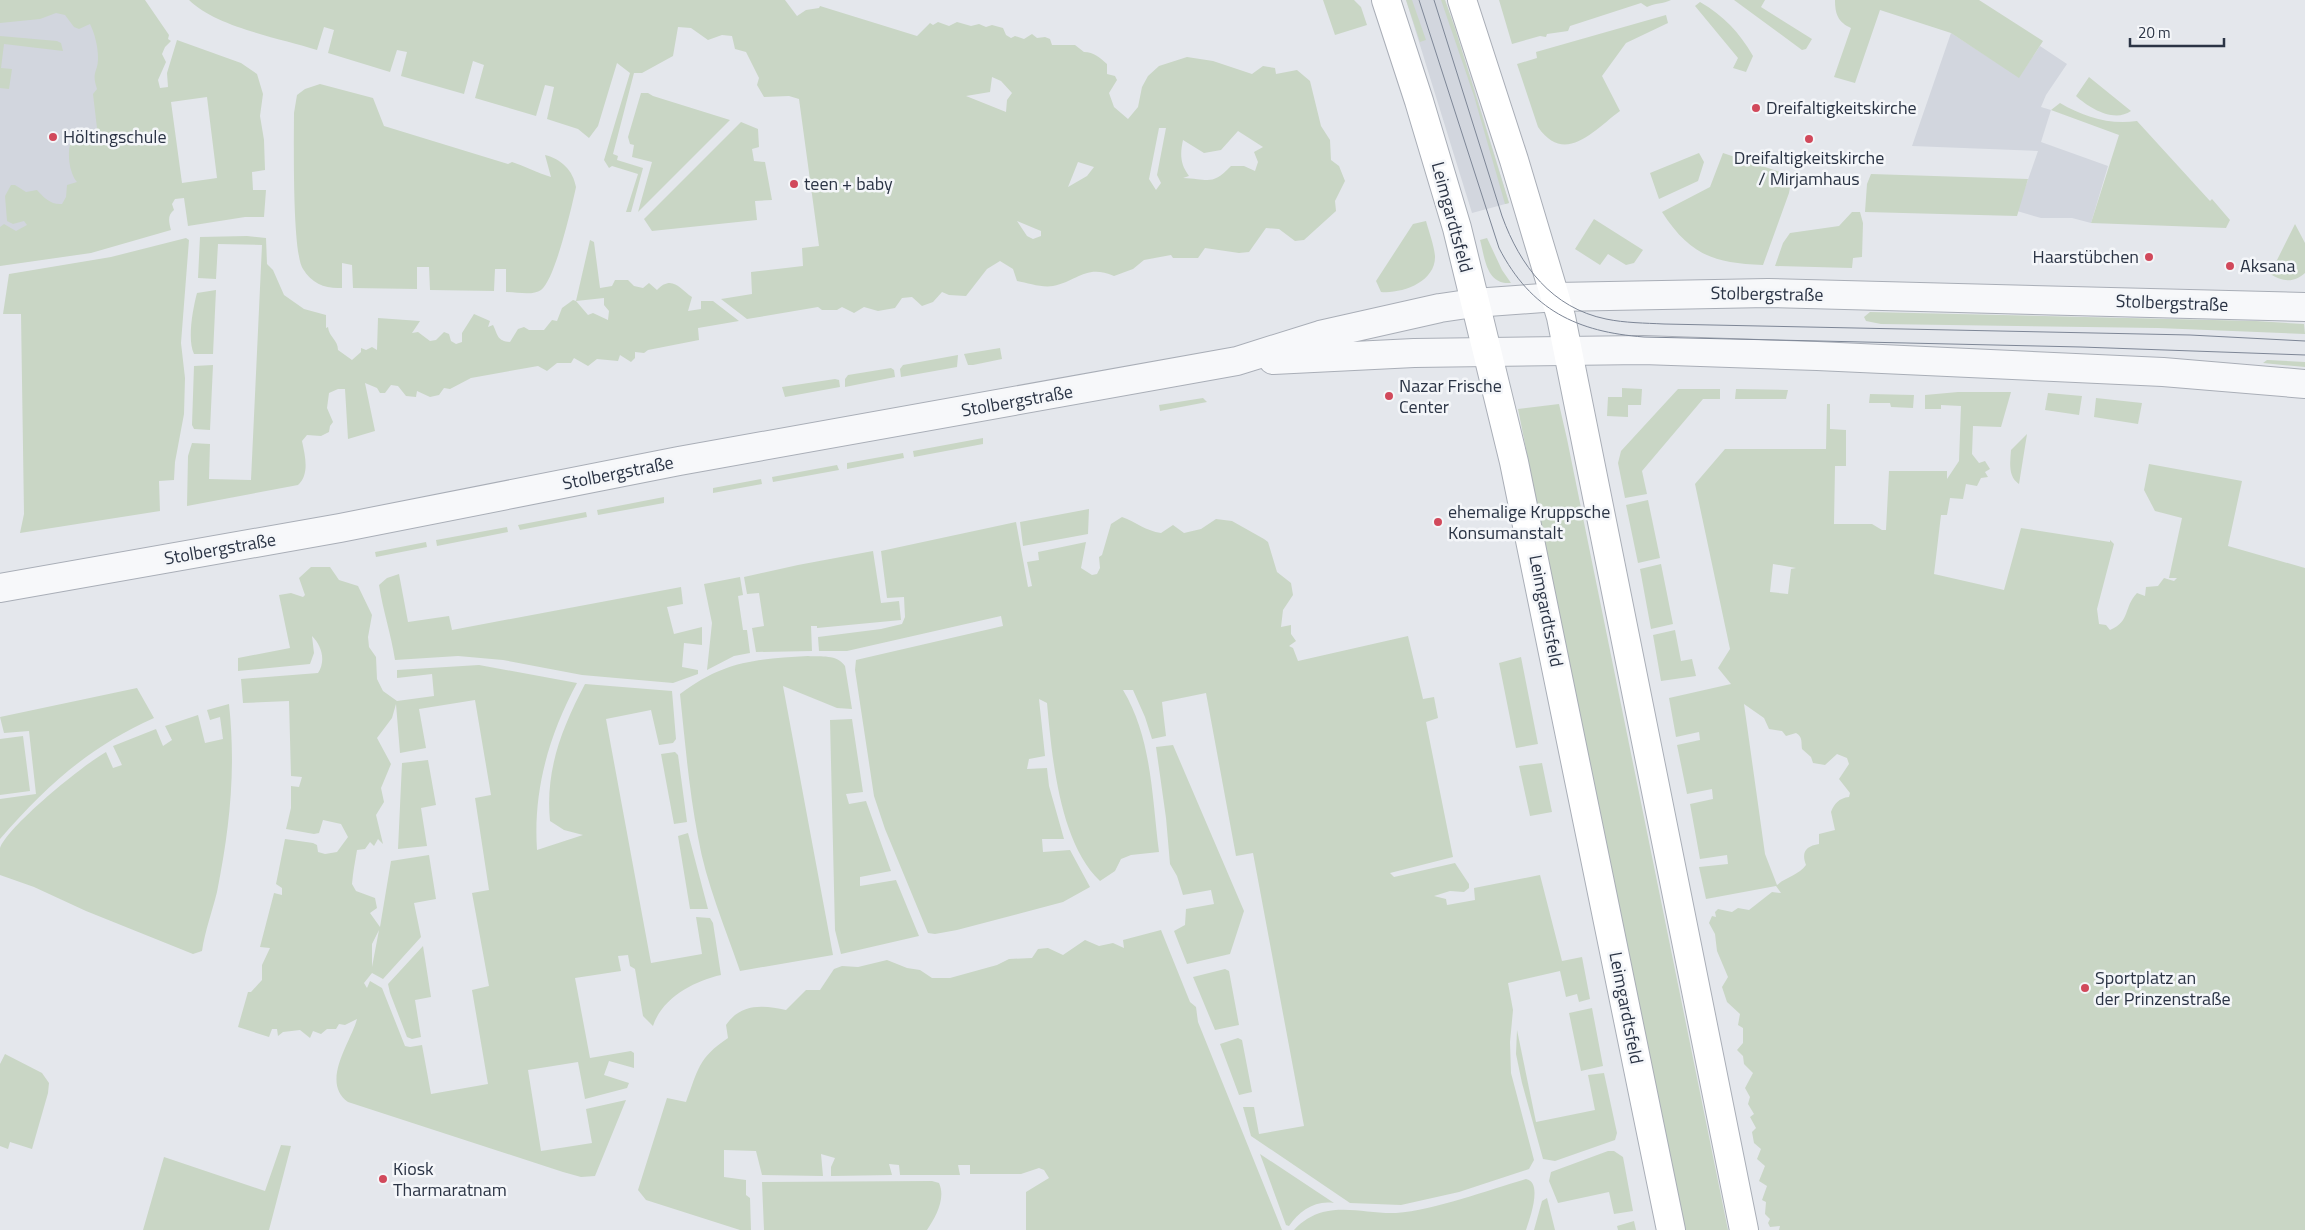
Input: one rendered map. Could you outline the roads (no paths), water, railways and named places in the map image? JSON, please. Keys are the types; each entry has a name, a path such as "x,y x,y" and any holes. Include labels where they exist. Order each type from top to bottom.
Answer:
{"main road":[{"name":"Leimgardtsfeld","path":"1386,0 1455,220 1529,526 1671,1230"},
{"path":"1462,0 1556,297 1744,1230"}],"street":[{"name":"Stolbergstraße","path":"0,588 340,528 679,461 1237,361 1320,335 1407,315 1474,303 1556,297 1708,292 2305,307"},
{"name":"Stolbergstraße","path":"1237,361 1643,350 2163,372 2305,384"}],"tram line":[{"path":"1419,0 1499,248 1512,269 1541,302 1558,314 1577,323 1598,330 1644,337 2081,347 2305,355"},
{"path":"1434,0 1509,234 1518,252 1540,282 1554,295 1587,313 1606,319 1635,323 2190,335 2305,341"}],"place":[{"name":"Dreifaltigkeitskirche","path":"1756,108"},
{"name":"Höltingschule","path":"53,137"},
{"name":"Dreifaltigkeitskirche / Mirjamhaus","path":"1809,139"},
{"name":"teen + baby","path":"794,184"},
{"name":"Haarstübchen","path":"2149,257"},
{"name":"Aksana","path":"2230,266"},
{"name":"Nazar Frische Center","path":"1389,396"},
{"name":"ehemalige Kruppsche Konsumanstalt","path":"1438,522"},
{"name":"Sportplatz an der Prinzenstraße","path":"2085,988"},
{"name":"Kiosk Tharmaratnam","path":"383,1179"}]}
